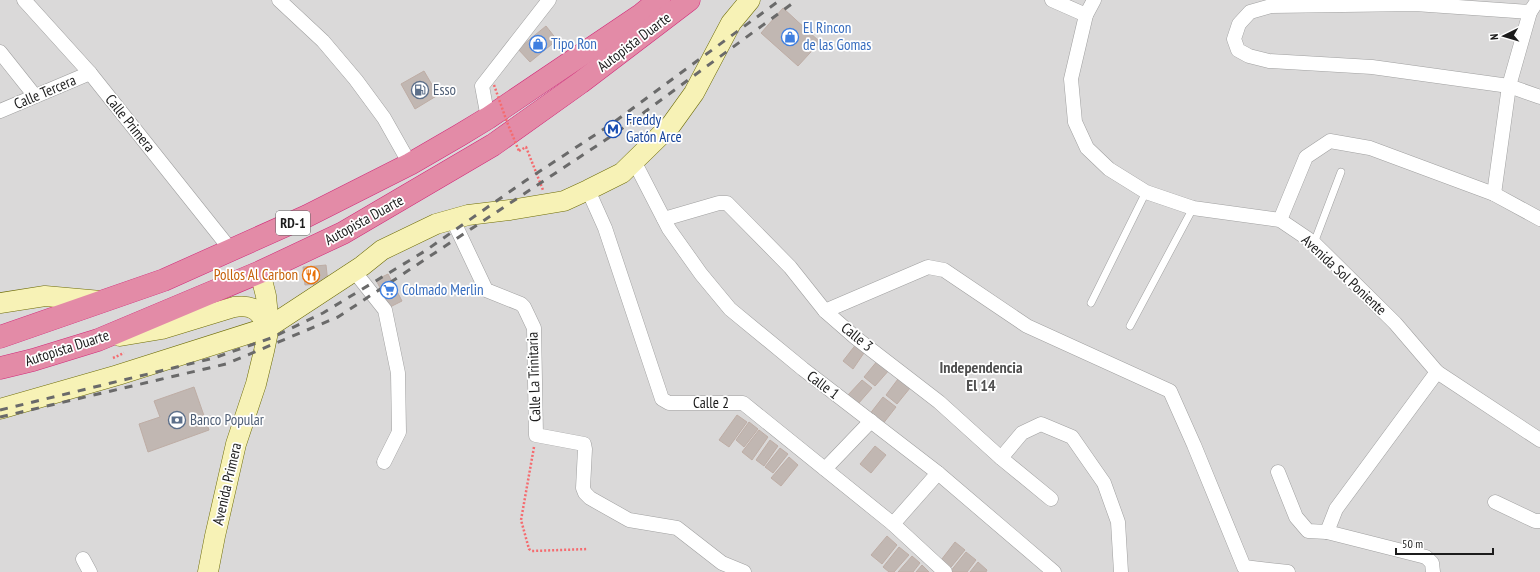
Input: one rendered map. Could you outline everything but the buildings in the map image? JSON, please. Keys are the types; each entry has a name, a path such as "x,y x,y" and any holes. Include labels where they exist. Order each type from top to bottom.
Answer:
{"highway":[{"name":"Autopista Duarte","path":"0,337 164,280 307,216 410,164 488,118 642,14 659,0"},
{"name":"Autopista Duarte","path":"0,368 33,360 98,340 260,272 343,233 494,145 580,83 689,0"}],"street":[{"name":"Calle Primera","path":"24,0 90,73 232,250"},
{"path":"279,0 323,41 356,80 384,118 410,164"},
{"path":"488,118 482,86 549,0"},
{"path":"0,409 118,375 268,327 354,271 382,250 436,224 468,214 510,210 564,201 622,173 675,120 694,92 732,23 750,0"},
{"path":"1052,0 1086,15"},
{"name":"Avenida Sol Poniente","path":"1094,0 1086,15 1071,79 1075,122 1087,148 1109,169 1146,192 1193,208 1280,220 1314,243 1395,323 1437,372 1540,440"},
{"path":"1494,194 1509,86 1534,6 1276,3 1250,12 1240,24 1234,39 1238,50 1249,56 1269,60 1372,67 1509,86 1540,98"},
{"path":"0,52 35,96"},
{"name":"Calle Tercera","path":"0,112 90,73"},
{"path":"1280,220 1306,157 1330,141 1370,148 1494,194 1540,219"},
{"name":"Calle 1","path":"634,161 664,219 701,274 730,308 803,370 938,473 1054,572"},
{"name":"Calle 2","path":"588,190 606,228 662,399 669,403 743,403 893,524 945,572"},
{"name":"Calle 3","path":"664,219 720,203 727,203 790,267 825,311 856,338 939,402 1001,458 1051,499"},
{"name":"Calle La Trinitaria","path":"452,218 486,290 521,304 524,307 534,328 536,434 584,444 583,488 585,493 590,498 629,520 677,528 722,563 744,572"},
{"path":"825,311 928,267 944,270 1027,326 1170,391 1194,445 1244,570 1288,572"},
{"path":"354,271 385,310 398,373 399,432 384,462"},
{"name":"Avenida Primera","path":"208,572 236,444 256,384 268,327 266,296 260,272"},
{"path":"0,302 45,296 101,301"},
{"path":"98,340 162,329 244,305 259,312 268,327"},
{"path":"1327,532 1336,509 1437,372"},
{"path":"825,469 871,421"},
{"path":"1001,458 1022,433 1041,424 1072,438 1104,483 1118,522 1121,572"},
{"path":"1278,472 1296,517 1308,531 1327,532 1426,556 1432,563 1434,572"},
{"path":"893,524 938,473"},
{"path":"1495,502 1535,521 1540,521"},
{"path":"83,559 90,572"}],"lane":[{"path":"1314,243 1341,172"},
{"path":"1091,303 1146,192"},
{"path":"1130,326 1193,208"}],"path":[{"path":"494,85 511,134 519,151 526,148 549,204"},
{"path":"536,434 521,520 529,549 532,551 588,549"}],"shaded area":[{"path":"0,0 1540,0 1540,572 0,572"}],"railway":[{"path":"0,410 214,358 271,338 323,313 425,251 525,181 610,125 780,0"},
{"path":"0,417 226,364 338,317 616,133 797,0"}],"place":[{"name":"El Rincon de las Gomas","path":"790,37"},
{"name":"Tipo Ron","path":"538,44"},
{"name":"Esso","path":"420,90"},
{"name":"Freddy Gatón Arce","path":"613,129"},
{"name":"Pollos Al Carbon","path":"311,275"},
{"name":"Colmado Merlin","path":"389,290"},
{"name":"Banco Popular","path":"177,420"}],"district":[{"name":"Independencia El 14","path":"981,376"}]}
